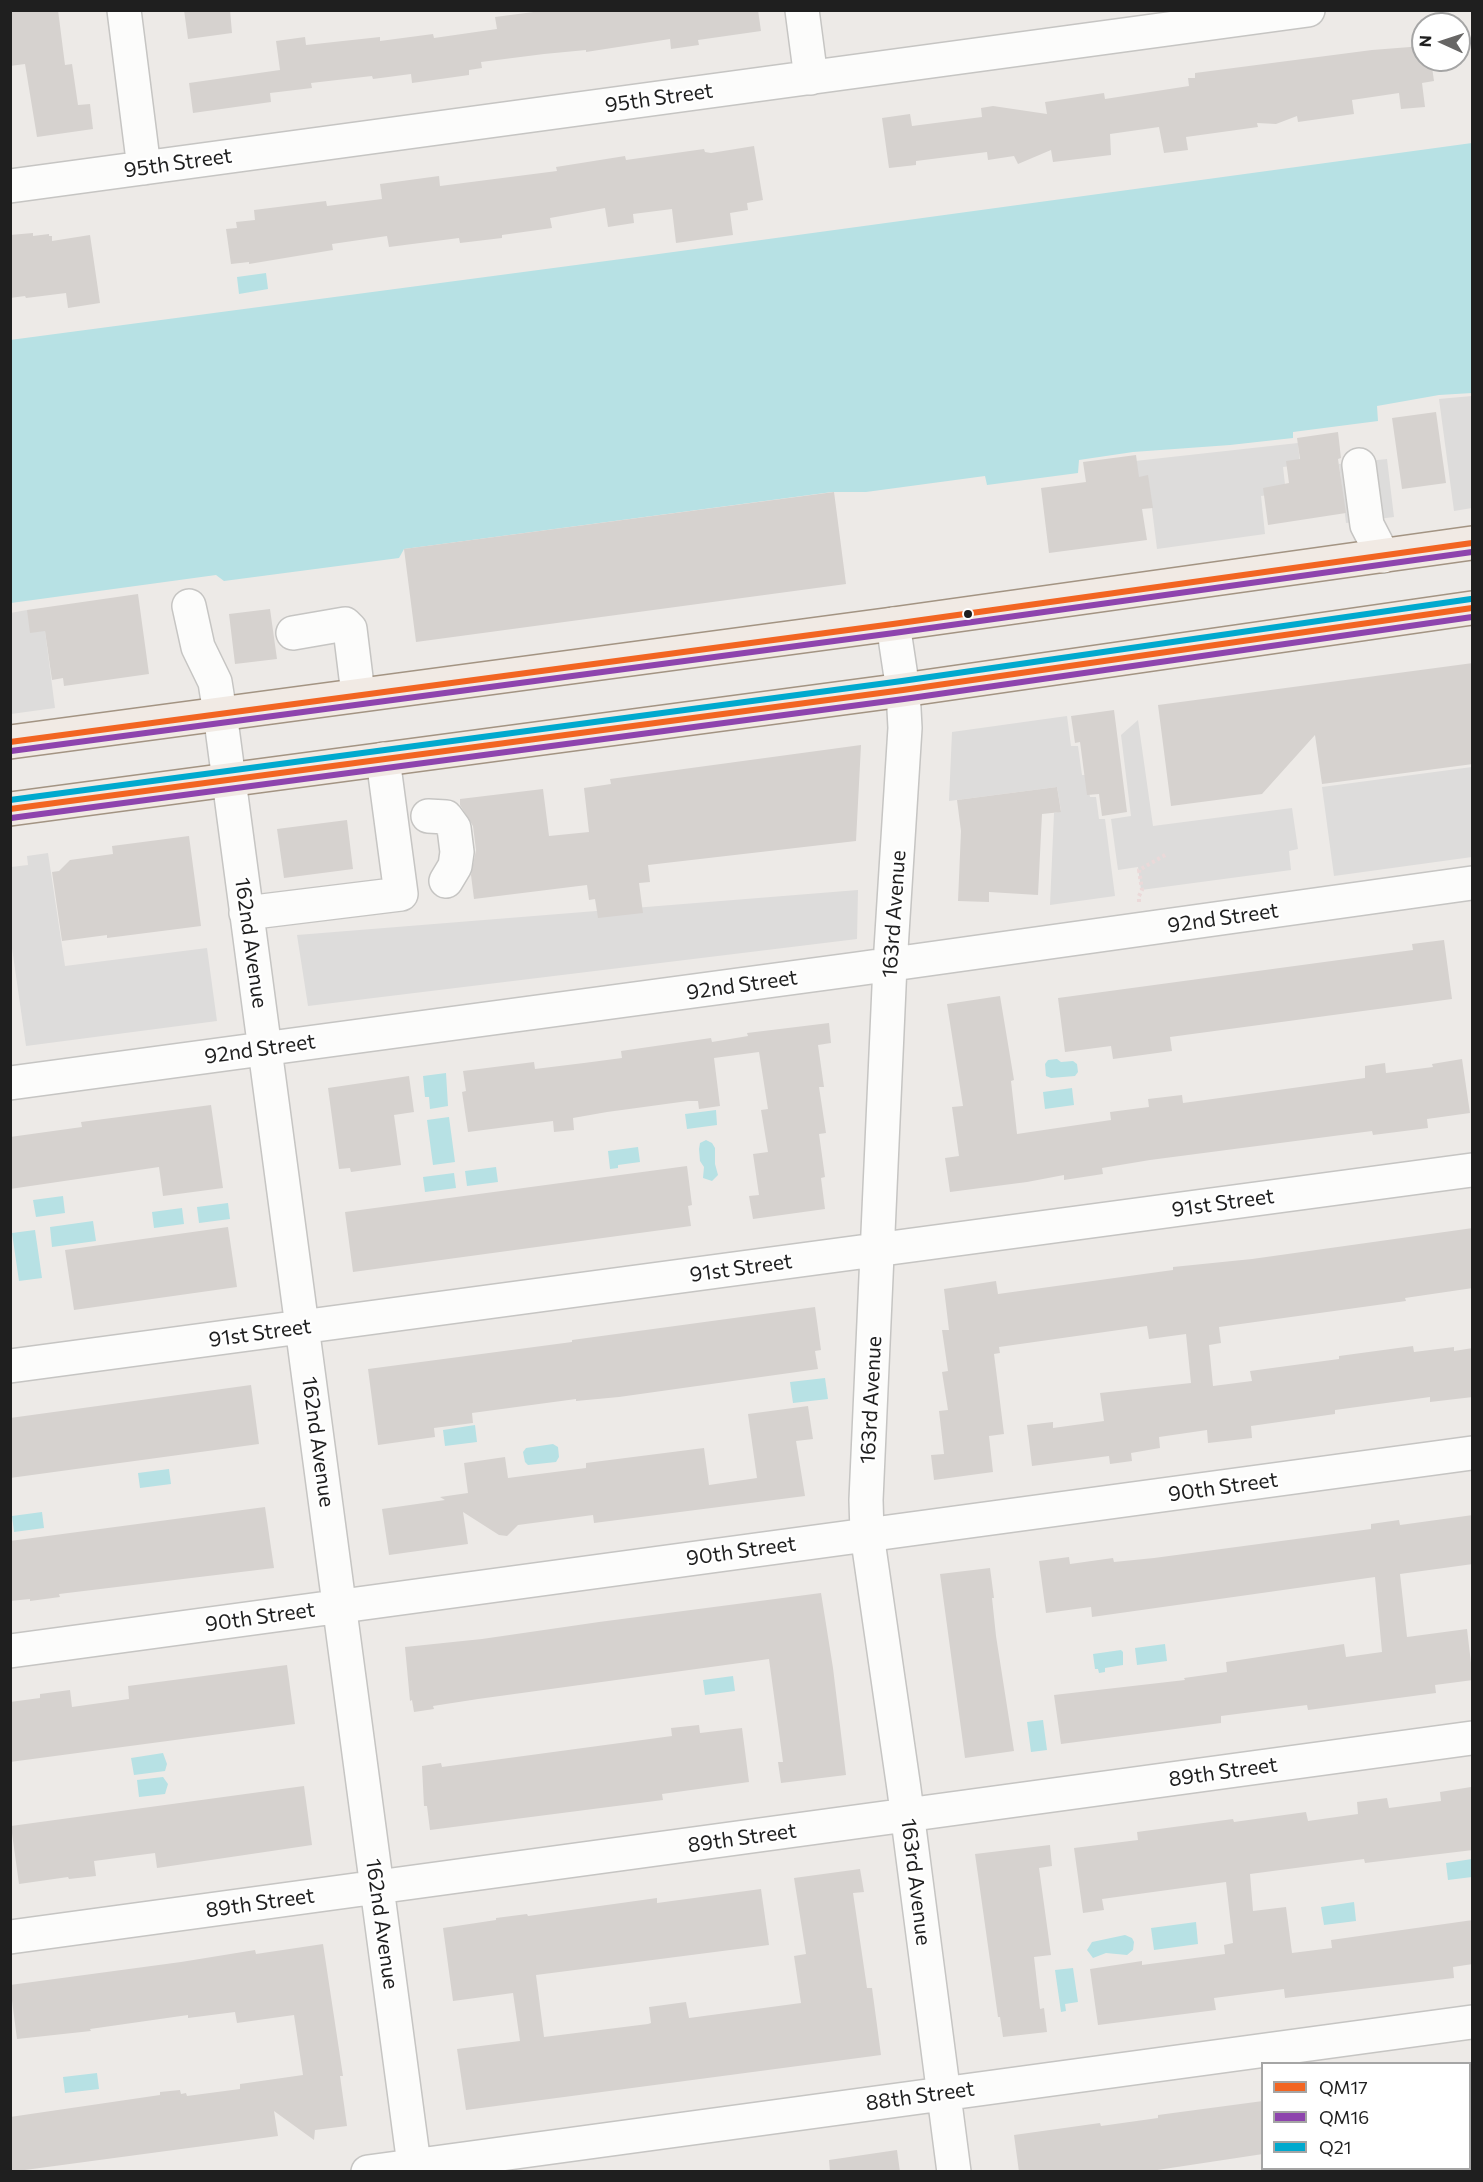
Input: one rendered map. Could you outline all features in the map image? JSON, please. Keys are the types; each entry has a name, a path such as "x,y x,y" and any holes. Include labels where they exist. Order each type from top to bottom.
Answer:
{"main road":[{"path":"10,742 893,624 1473,543"},
{"path":"10,808 903,690 1473,608"}],"street":[{"path":"124,10 144,168"},
{"path":"802,10 811,78"},
{"name":"95th Street","path":"10,186 1308,10"},
{"path":"1359,465 1367,525 1383,556"},
{"name":"162nd Avenue","path":"189,606 198,647 215,682 220,713 415,2168"},
{"path":"293,633 345,624 350,629 358,694"},
{"name":"163rd Avenue","path":"893,624 903,690 905,728 890,965 866,1500 867,1534 954,2172"},
{"path":"383,759 401,894"},
{"path":"246,913 436,889 440,846 392,822"},
{"name":"92nd Street","path":"10,1083 890,965 1473,883"},
{"name":"91st Street","path":"10,1366 1473,1170"},
{"name":"90th Street","path":"10,1651 1473,1453"},
{"name":"89th Street","path":"10,1937 1473,1738"},
{"name":"88th Street","path":"368,2172 415,2168 944,2093 1473,2022"}],"path":[{"path":"1140,906 1139,896 1142,890 1139,870 1167,854"}],"shaded area":[{"path":"1472,396 1472,508 1454,511 1439,399"},
{"path":"1298,443 1300,465 1283,467 1286,493 1261,496 1265,534 1157,549 1149,485 1138,486 1135,461"},
{"path":"1387,459 1394,517 1346,523 1339,464"},
{"path":"27,610 45,631 55,708 11,714 10,613"},
{"path":"1067,716 1071,746 1078,746 1082,775 1087,775 1090,797 1096,797 1099,819 1105,819 1115,896 1050,905 1054,813 1061,811 1057,787 949,801 952,732"},
{"path":"1138,720 1153,826 1292,808 1298,849 1289,851 1291,870 1141,890 1138,867 1118,870 1111,819 1131,816 1121,735"},
{"path":"1472,767 1472,857 1334,876 1322,787"},
{"path":"48,853 65,966 207,948 217,1021 26,1046 11,941 11,867 28,865 27,856"},
{"path":"858,890 857,939 308,1006 297,935"}],"water":[{"path":"1472,143 1472,393 1439,395 1377,406 1378,421 1293,432 1293,438 1133,452 1079,460 1078,473 987,485 985,476 866,492 832,492 404,549 399,558 224,581 216,575 11,603 10,340"},
{"path":"266,273 268,289 239,294 237,277"},
{"path":"1057,1059 1061,1062 1073,1061 1077,1064 1078,1072 1075,1076 1051,1078 1046,1076 1045,1064 1048,1060"},
{"path":"446,1073 448,1106 430,1109 429,1097 425,1097 423,1076"},
{"path":"1072,1088 1074,1105 1045,1109 1043,1092"},
{"path":"716,1110 717,1125 687,1129 685,1114"},
{"path":"449,1117 455,1162 433,1165 427,1120"},
{"path":"706,1140 715,1148 718,1175 712,1181 703,1178 704,1167 700,1161 700,1143"},
{"path":"638,1147 640,1162 618,1165 618,1168 610,1169 608,1151"},
{"path":"496,1167 498,1182 467,1186 465,1171"},
{"path":"454,1173 456,1188 425,1192 423,1177"},
{"path":"63,1196 65,1213 36,1217 33,1200"},
{"path":"228,1203 230,1219 199,1223 197,1207"},
{"path":"182,1208 184,1224 154,1228 152,1212"},
{"path":"93,1221 96,1241 52,1247 50,1227"},
{"path":"35,1230 42,1278 19,1281 12,1233"},
{"path":"825,1378 828,1399 793,1403 790,1382"},
{"path":"475,1425 477,1442 445,1446 443,1430"},
{"path":"553,1444 558,1447 559,1457 556,1462 528,1465 525,1462 523,1452 526,1448"},
{"path":"169,1469 171,1484 140,1488 138,1473"},
{"path":"42,1512 44,1528 14,1532 12,1516"},
{"path":"1165,1644 1167,1661 1137,1665 1135,1648"},
{"path":"1121,1650 1123,1665 1105,1668 1105,1672 1099,1673 1098,1669 1095,1669 1093,1654"},
{"path":"733,1676 735,1691 705,1695 703,1680"},
{"path":"1043,1720 1047,1750 1031,1752 1027,1722"},
{"path":"163,1753 167,1764 165,1771 134,1775 131,1758"},
{"path":"163,1777 168,1784 165,1794 139,1797 137,1780"},
{"path":"1472,1859 1472,1877 1448,1880 1446,1863"},
{"path":"1354,1902 1356,1921 1324,1925 1321,1907"},
{"path":"1196,1922 1198,1944 1154,1950 1151,1928"},
{"path":"1125,1935 1132,1938 1134,1942 1133,1950 1127,1955 1106,1953 1093,1958 1087,1950 1092,1942"},
{"path":"1073,1968 1078,2002 1065,2004 1066,2011 1061,2012 1055,1970"},
{"path":"97,2073 99,2089 65,2093 63,2077"}],"building":[{"path":"10,10 58,10 65,65 72,64 78,105 90,104 93,129 37,137 25,64 10,66"},
{"path":"184,10 230,10 232,33 188,39"},
{"path":"549,10 758,10 761,31 698,40 699,45 671,49 670,39 586,52 586,50 481,62 482,68 469,70 469,75 412,83 411,74 311,83 312,88 270,93 271,102 193,113 189,83 280,70 276,41 305,37 306,45 380,37 380,41 433,34 434,38 497,29 495,17"},
{"path":"1411,47 1411,72 1433,72 1434,81 1422,83 1425,107 1401,109 1399,93 1352,100 1354,114 1298,122 1297,116 1276,124 1257,123 1258,127 1186,137 1188,150 1164,153 1159,127 1110,134 1111,155 1053,162 1051,150 1018,164 1014,156 988,160 987,152 916,161 916,165 889,168 882,118 910,114 912,126 982,117 981,108 993,106 1047,114 1045,102 1104,93 1105,99 1189,86 1188,78 1195,78 1195,73"},
{"path":"754,146 763,200 747,203 748,210 730,213 733,235 676,243 672,209 633,214 634,223 608,227 605,208 550,218 552,228 502,235 502,238 460,243 459,238 389,247 387,236 332,244 333,250 249,264 249,262 231,264 226,229 237,228 236,222 255,220 254,210 326,201 327,206 382,199 380,184 439,176 440,186 557,171 556,167 625,156 626,160 704,149 705,152 711,153"},
{"path":"33,233 33,236 49,234 52,236 52,241 90,235 100,303 68,308 66,293 10,298 10,235"},
{"path":"1436,412 1446,483 1402,489 1392,418"},
{"path":"1338,432 1341,458 1338,459 1346,513 1268,525 1263,488 1289,483 1286,461 1300,459 1297,438"},
{"path":"1136,455 1139,477 1148,475 1153,508 1142,509 1147,540 1049,553 1041,488 1086,482 1083,462"},
{"path":"834,492 846,584 416,642 404,549"},
{"path":"138,594 149,674 64,686 63,678 52,680 45,631 30,633 27,610"},
{"path":"270,609 277,659 235,664 229,614"},
{"path":"1473,663 1473,764 1322,784 1315,735 1262,794 1171,806 1158,705"},
{"path":"1114,710 1127,812 1102,816 1099,794 1087,795 1080,742 1075,743 1071,716"},
{"path":"861,745 856,841 648,865 650,882 639,883 643,913 598,918 595,899 589,900 587,885 474,899 471,875 476,850 473,826 460,805 460,799 543,789 549,836 589,832 584,788 611,784 610,779"},
{"path":"1057,787 1061,812 1042,814 1038,895 989,892 989,902 958,901 961,831 957,800"},
{"path":"347,820 353,869 284,878 277,829"},
{"path":"189,836 201,926 107,938 107,935 62,941 52,872 59,871 70,860 113,854 112,846"},
{"path":"1444,940 1452,999 1170,1037 1172,1051 1113,1059 1111,1046 1065,1052 1058,998 1413,950 1412,944"},
{"path":"1000,996 1014,1080 1011,1081 1017,1134 1111,1120 1110,1112 1149,1107 1148,1099 1182,1095 1183,1103 1365,1078 1365,1066 1385,1063 1386,1073 1433,1067 1432,1064 1462,1059 1470,1113 1427,1119 1428,1128 1373,1135 1372,1131 1150,1160 1102,1168 1103,1174 1064,1180 1064,1175 950,1192 945,1158 959,1156 952,1107 963,1106 947,1004"},
{"path":"829,1023 831,1043 818,1045 824,1087 819,1087 826,1133 819,1134 825,1177 821,1178 825,1209 753,1219 749,1196 759,1195 753,1154 768,1152 761,1110 768,1109 759,1052 714,1058 720,1106 699,1109 698,1101 688,1101 607,1112 573,1118 574,1130 554,1132 553,1121 468,1132 462,1092 466,1091 463,1071 534,1062 535,1069 584,1063 622,1058 621,1051 711,1038 712,1042 748,1036 747,1033"},
{"path":"409,1076 414,1112 394,1115 401,1165 351,1172 350,1168 339,1169 328,1088"},
{"path":"211,1105 223,1188 163,1196 159,1167 10,1189 10,1137 82,1127 81,1122"},
{"path":"687,1166 692,1205 688,1206 691,1226 353,1272 345,1212"},
{"path":"228,1227 237,1287 74,1310 65,1250"},
{"path":"1473,1228 1473,1288 1405,1298 1406,1301 1219,1327 1221,1343 1209,1345 1213,1386 1252,1381 1250,1371 1339,1359 1339,1356 1413,1346 1414,1352 1454,1347 1454,1351 1473,1348 1473,1397 1430,1402 1430,1397 1335,1410 1335,1414 1251,1426 1252,1438 1208,1443 1207,1430 1159,1437 1160,1448 1131,1453 1132,1461 1110,1464 1109,1456 1032,1466 1027,1425 1053,1422 1053,1428 1104,1421 1100,1393 1191,1383 1186,1334 1149,1339 1147,1326 999,1347 1000,1353 994,1354 1004,1434 989,1436 993,1472 934,1480 931,1455 944,1454 939,1411 948,1410 942,1372 948,1371 942,1330 949,1330 944,1289 996,1281 998,1294 1173,1270 1173,1267 1252,1259"},
{"path":"815,1307 821,1350 815,1351 818,1369 619,1397 576,1401 576,1399 472,1413 473,1423 434,1428 435,1437 378,1445 368,1369"},
{"path":"251,1385 259,1444 10,1478 10,1418"},
{"path":"808,1406 813,1439 796,1441 805,1496 594,1523 593,1515 518,1525 507,1536 499,1535 463,1512 468,1544 389,1555 382,1509 445,1500 440,1497 468,1493 464,1463 505,1457 508,1478 586,1468 586,1463 704,1448 709,1485 757,1478 748,1414"},
{"path":"265,1507 274,1568 59,1594 60,1597 30,1601 30,1599 10,1601 10,1541"},
{"path":"1473,1515 1473,1564 1400,1574 1407,1637 1467,1629 1473,1680 1435,1685 1436,1693 1308,1710 1307,1705 1221,1716 1221,1723 1061,1744 1054,1695 1185,1680 1184,1678 1227,1672 1226,1662 1344,1644 1346,1657 1382,1652 1375,1577 1092,1617 1091,1607 1046,1613 1039,1561 1069,1557 1070,1564 1113,1558 1114,1562 1154,1558 1371,1529 1371,1524 1399,1520 1400,1525"},
{"path":"990,1568 996,1636 1014,1751 965,1758 940,1574"},
{"path":"821,1593 846,1775 781,1783 778,1762 783,1762 769,1659 478,1699 433,1706 434,1709 414,1712 412,1700 410,1701 405,1647 482,1639"},
{"path":"287,1665 295,1724 10,1762 10,1702 40,1698 40,1694 70,1690 72,1707 129,1699 128,1686"},
{"path":"699,1725 700,1733 742,1728 749,1782 662,1794 663,1800 430,1830 427,1806 424,1806 422,1766 441,1763 442,1767 672,1736 671,1728"},
{"path":"304,1786 312,1845 157,1868 155,1853 94,1861 96,1876 69,1879 68,1877 19,1884 11,1826"},
{"path":"1471,1787 1473,1850 1365,1863 1364,1859 1250,1874 1253,1911 1286,1907 1292,1953 1332,1948 1331,1940 1473,1920 1473,1964 1453,1967 1454,1978 1285,1998 1284,1989 1214,1998 1216,2010 1098,2025 1090,1969 1142,1961 1142,1965 1225,1954 1224,1945 1233,1943 1226,1882 1102,1899 1104,1910 1083,1913 1074,1848 1138,1840 1137,1832 1233,1819 1234,1822 1306,1812 1308,1821 1358,1814 1357,1802 1387,1798 1389,1808 1441,1801 1440,1792"},
{"path":"1050,1845 1052,1866 1039,1868 1051,1955 1034,1957 1040,2009 1044,2008 1047,2032 1003,2037 1000,2017 998,2017 975,1854"},
{"path":"860,1869 864,1892 853,1893 867,1988 872,1988 881,2055 466,2110 457,2049 520,2041 513,1993 453,2001 443,1928 496,1920 496,1918 527,1914 528,1916 657,1898 657,1903 761,1889 769,1945 536,1975 544,2037 648,2024 651,2023 649,2007 686,2002 689,2018 801,2003 794,1956 806,1954 794,1878"},
{"path":"323,1944 343,2076 340,2076 347,2126 315,2130 314,2140 274,2111 278,2136 10,2172 10,2117 160,2095 160,2092 180,2090 181,2094 186,2093 187,2096 240,2089 240,2084 303,2075 294,2015 237,2023 235,2012 188,2018 188,2015 90,2029 91,2031 17,2039 10,1985 255,1950 256,1954"},
{"path":"1261,2101 1261,2154 1144,2172 1019,2172 1014,2135 1100,2123 1101,2126 1158,2118 1158,2115"},
{"path":"897,2150 900,2172 830,2172 829,2160"}],"transit line":[{"name":"QM17","path":"10,742 893,624 1472,543"},
{"name":"QM16","path":"11,751 894,633 1472,552"},
{"name":"Q21","path":"10,800 902,681 1471,599"},
{"name":"QM17","path":"10,809 903,690 1472,608"},
{"name":"QM16","path":"11,818 904,699 1472,617"}]}
